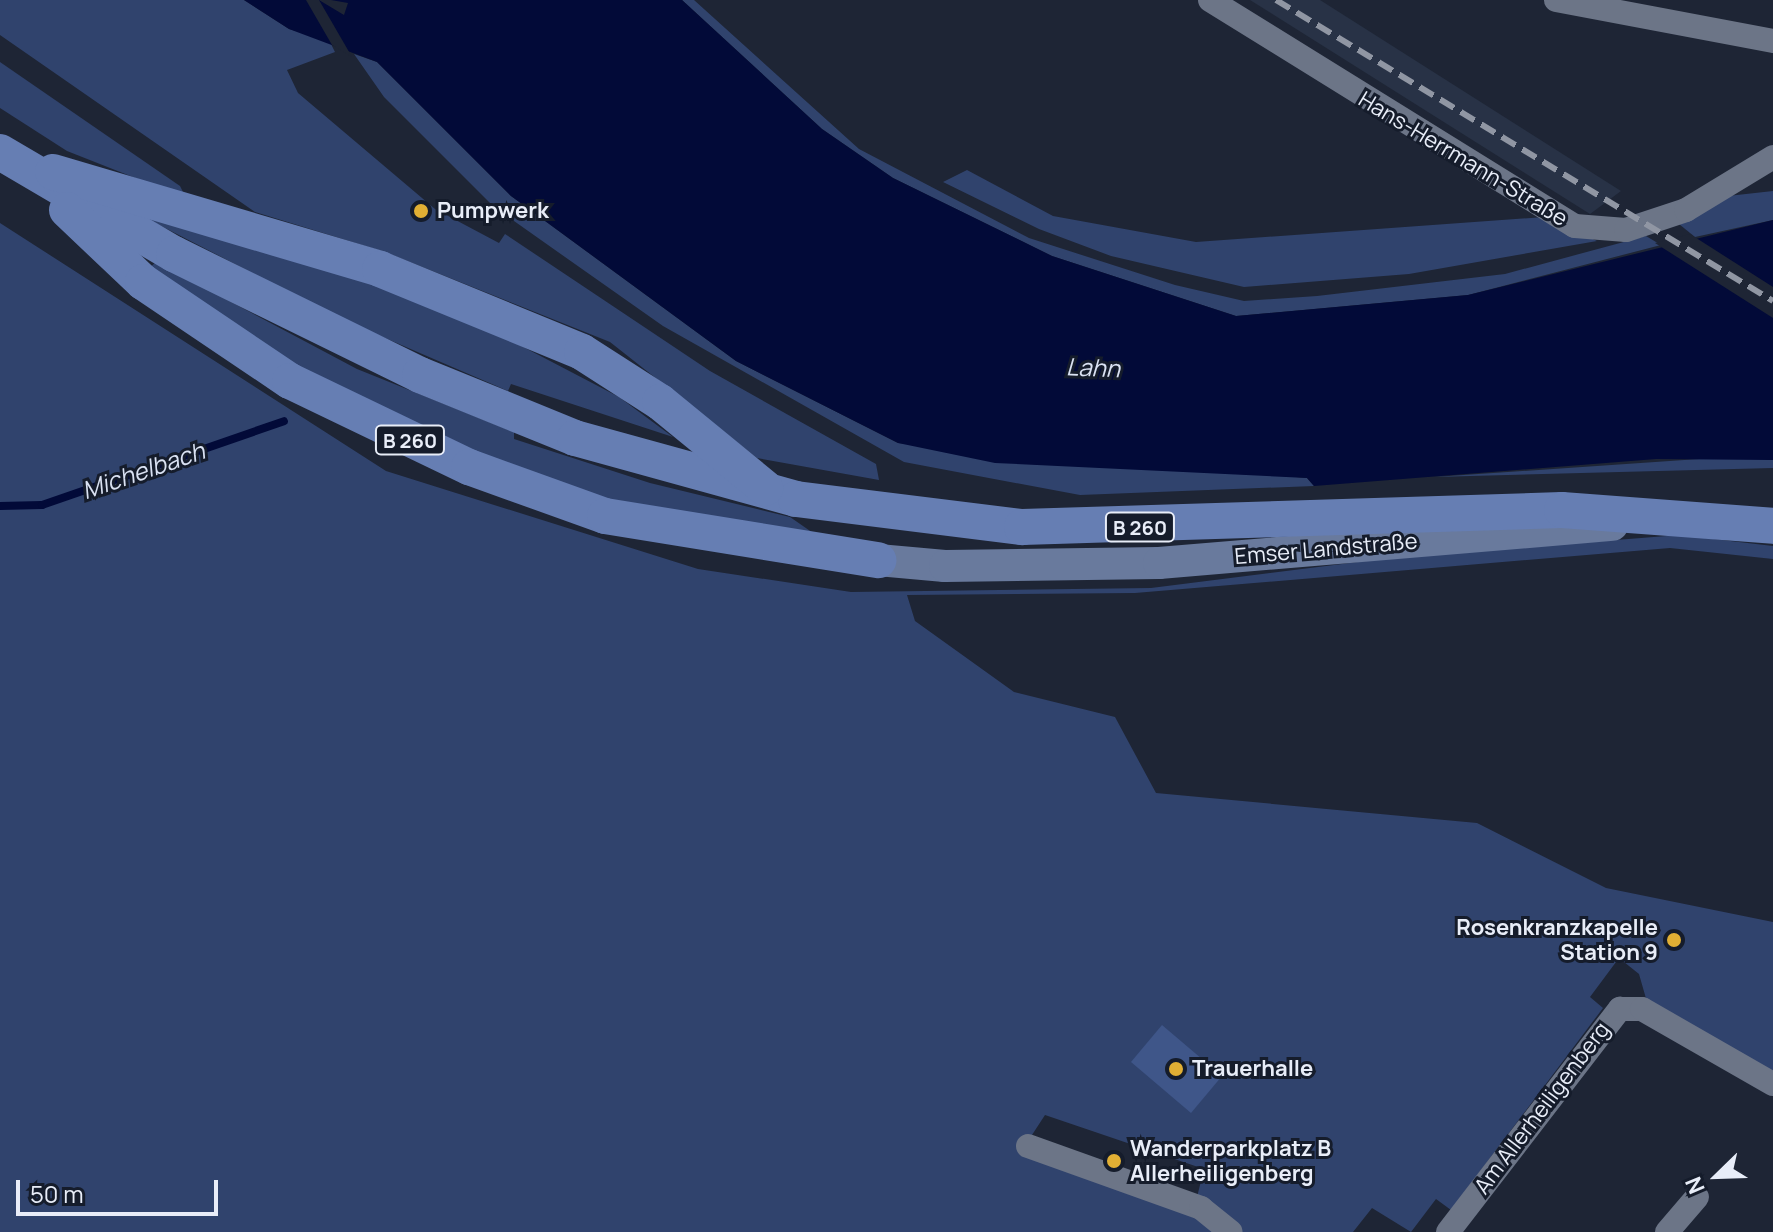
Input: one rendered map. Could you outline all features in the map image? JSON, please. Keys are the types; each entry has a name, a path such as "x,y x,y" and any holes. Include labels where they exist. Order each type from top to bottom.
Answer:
{"main road":[{"name":"B 260","path":"8,158 255,297 521,415 721,483 946,521 1098,529 1562,510 1773,526"},
{"name":"B 260","path":"8,158 143,282 290,381 383,428 605,516 878,560"},
{"path":"8,158 162,199 380,269 582,352 660,402 758,484 878,560"}],"street":[{"name":"Hans-Herrmann-Straße","path":"1210,0 1575,226 1626,230 1686,210 1773,157"},
{"path":"1556,0 1773,41"},
{"name":"Emser Landstraße","path":"878,560 973,567 1159,563 1773,512"},
{"name":"Am Allerheiligenberg","path":"1448,1232 1620,1009 1642,1009 1773,1084"},
{"path":"1028,1146 1203,1209 1231,1232"},
{"path":"1673,1230 1697,1197"}],"shaded area":[{"path":"0,0 244,0 289,29 329,40 335,52 287,70 298,93 435,209 499,243 505,234 710,371 876,464 879,480 757,458 610,342 385,252 255,212 0,35"},
{"path":"682,0 694,0 859,149 1029,238 1175,285 1244,301 1317,296 1505,274 1646,236 1661,245 1468,295 1236,316 1052,256 893,178 822,129"},
{"path":"1250,0 1320,0 1621,191 1590,214"},
{"path":"354,54 377,62 511,196 736,361 898,443 1307,478 1314,486 1080,495 904,462 663,326 494,207 384,97"},
{"path":"0,62 180,186 186,198 67,151 0,108"},
{"path":"967,170 1053,216 1196,242 1545,217 1597,241 1409,274 1244,287 1111,256 1039,229 943,182"},
{"path":"1773,191 1773,220 1695,237 1679,224 1728,196"},
{"path":"136,203 464,316 619,397 673,437 511,384 508,391 348,322 132,211"},
{"path":"0,223 386,471 698,569 851,592 1151,588 1390,558 1679,535 1773,546 1773,559 1670,548 1135,593 907,595 915,621 1014,692 1115,717 1156,793 1477,823 1606,888 1773,922 1773,1075 1647,1002 1639,974 1619,958 1590,997 1603,1008 1451,1210 1436,1199 1411,1232 1372,1208 1353,1232 0,1232","holes":["1045,1115 1204,1169 1192,1217 1030,1138"]},
{"path":"156,262 357,369 514,432 514,439 650,483 790,517 829,544 695,526 497,466 292,364 149,268"},
{"path":"1728,457 1773,460 1773,468 1434,477"}],"water":[{"name":"Lahn","path":"244,0 319,0 344,15 348,3 331,0 682,0 822,129 893,178 1052,256 1236,316 1468,295 1773,220 1773,460 1656,459 1314,486 1307,478 995,463 898,443 736,361 511,196 377,62 289,29"}],"pier":[{"path":"306,0 319,0 352,57 332,45"},
{"path":"1690,234 1773,287 1773,318 1655,243"}],"building":[{"name":"Trauerhalle","path":"1162,1025 1222,1076 1191,1113 1131,1062"}],"waterway":[{"name":"Michelbach","path":"0,506 42,505 284,421"}],"railway":[{"path":"1276,0 1773,301"}],"place":[{"name":"Pumpwerk","path":"421,211"},
{"name":"Rosenkranzkapelle Station 9","path":"1674,940"},
{"name":"Trauerhalle","path":"1176,1069"},
{"name":"Wanderparkplatz B Allerheiligenberg","path":"1114,1161"}]}
